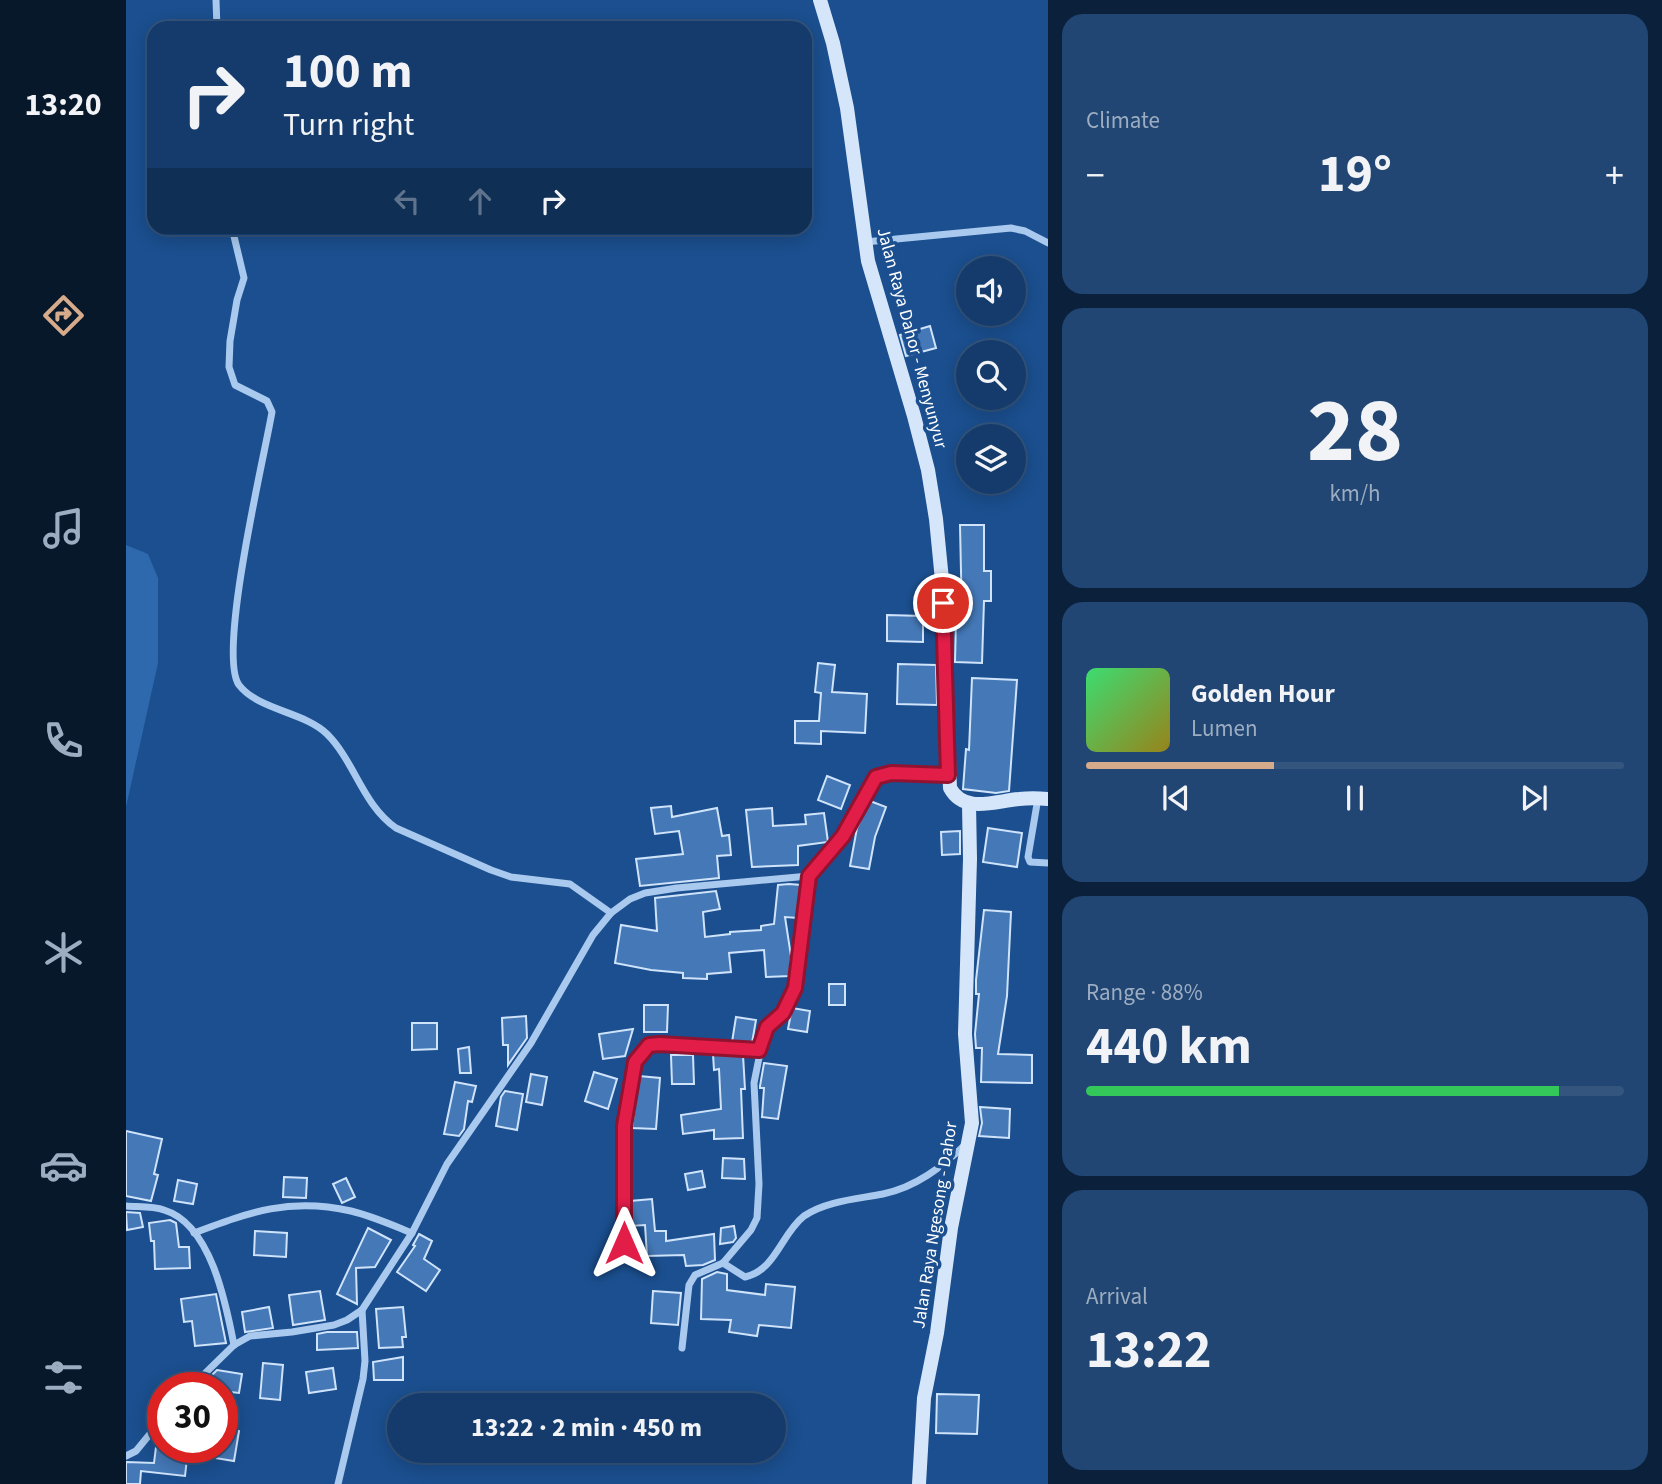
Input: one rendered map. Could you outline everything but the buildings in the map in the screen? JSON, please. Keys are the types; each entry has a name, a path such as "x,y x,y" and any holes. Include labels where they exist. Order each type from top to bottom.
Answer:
{"street":[{"path":"216,0 217,21"},
{"name":"Jalan Raya Dahor - Menyunyur","path":"820,0 833,43 847,108 864,242 921,443 936,519 942,580 948,775"},
{"path":"864,242 1018,228 1048,243"},
{"path":"234,235 244,278 233,314 229,367 235,385 267,401 272,412 237,592 233,666 239,684 261,700 320,728 342,754 382,818 396,828 511,877 570,884 611,912"},
{"path":"682,1348 689,1285 695,1275 723,1263 751,1230 757,1218 759,1184 754,1083 759,1050 767,1027 783,1013 795,988 809,876 843,836 876,777 891,773 948,775 954,796 968,804 1043,799 1028,857 1030,862 1035,864 1048,863"},
{"name":"Jalan Raya Ngesong - Dahor","path":"919,1484 924,1398 937,1333 958,1189 970,1140 972,1101 965,1034 970,859 968,804"},
{"path":"206,1372 234,1345 250,1336 334,1325 362,1310 412,1233 447,1164 531,1043 593,935 611,912 645,893 809,876"},
{"path":"624,1243 624,1126 635,1062 641,1052 649,1045 660,1044 759,1050"},
{"path":"723,1263 745,1277 754,1275 774,1257 793,1226 805,1216 821,1208 905,1187 944,1165 970,1140"},
{"path":"194,1233 270,1208 305,1204 352,1211 412,1233"},
{"path":"126,1206 164,1210 179,1218 194,1233 212,1260 234,1345"},
{"path":"338,1484 363,1378 365,1361 362,1310"},
{"path":"126,1456 136,1451 147,1438"}],"shaded area":[{"path":"126,545 148,554 158,578 158,663 126,807"}],"route":[{"path":"624,1243 624,1126 635,1062 641,1052 649,1045 660,1044 759,1050 767,1027 783,1013 792,999 809,876 843,836 876,777 891,773 948,775 943,603"}]}
